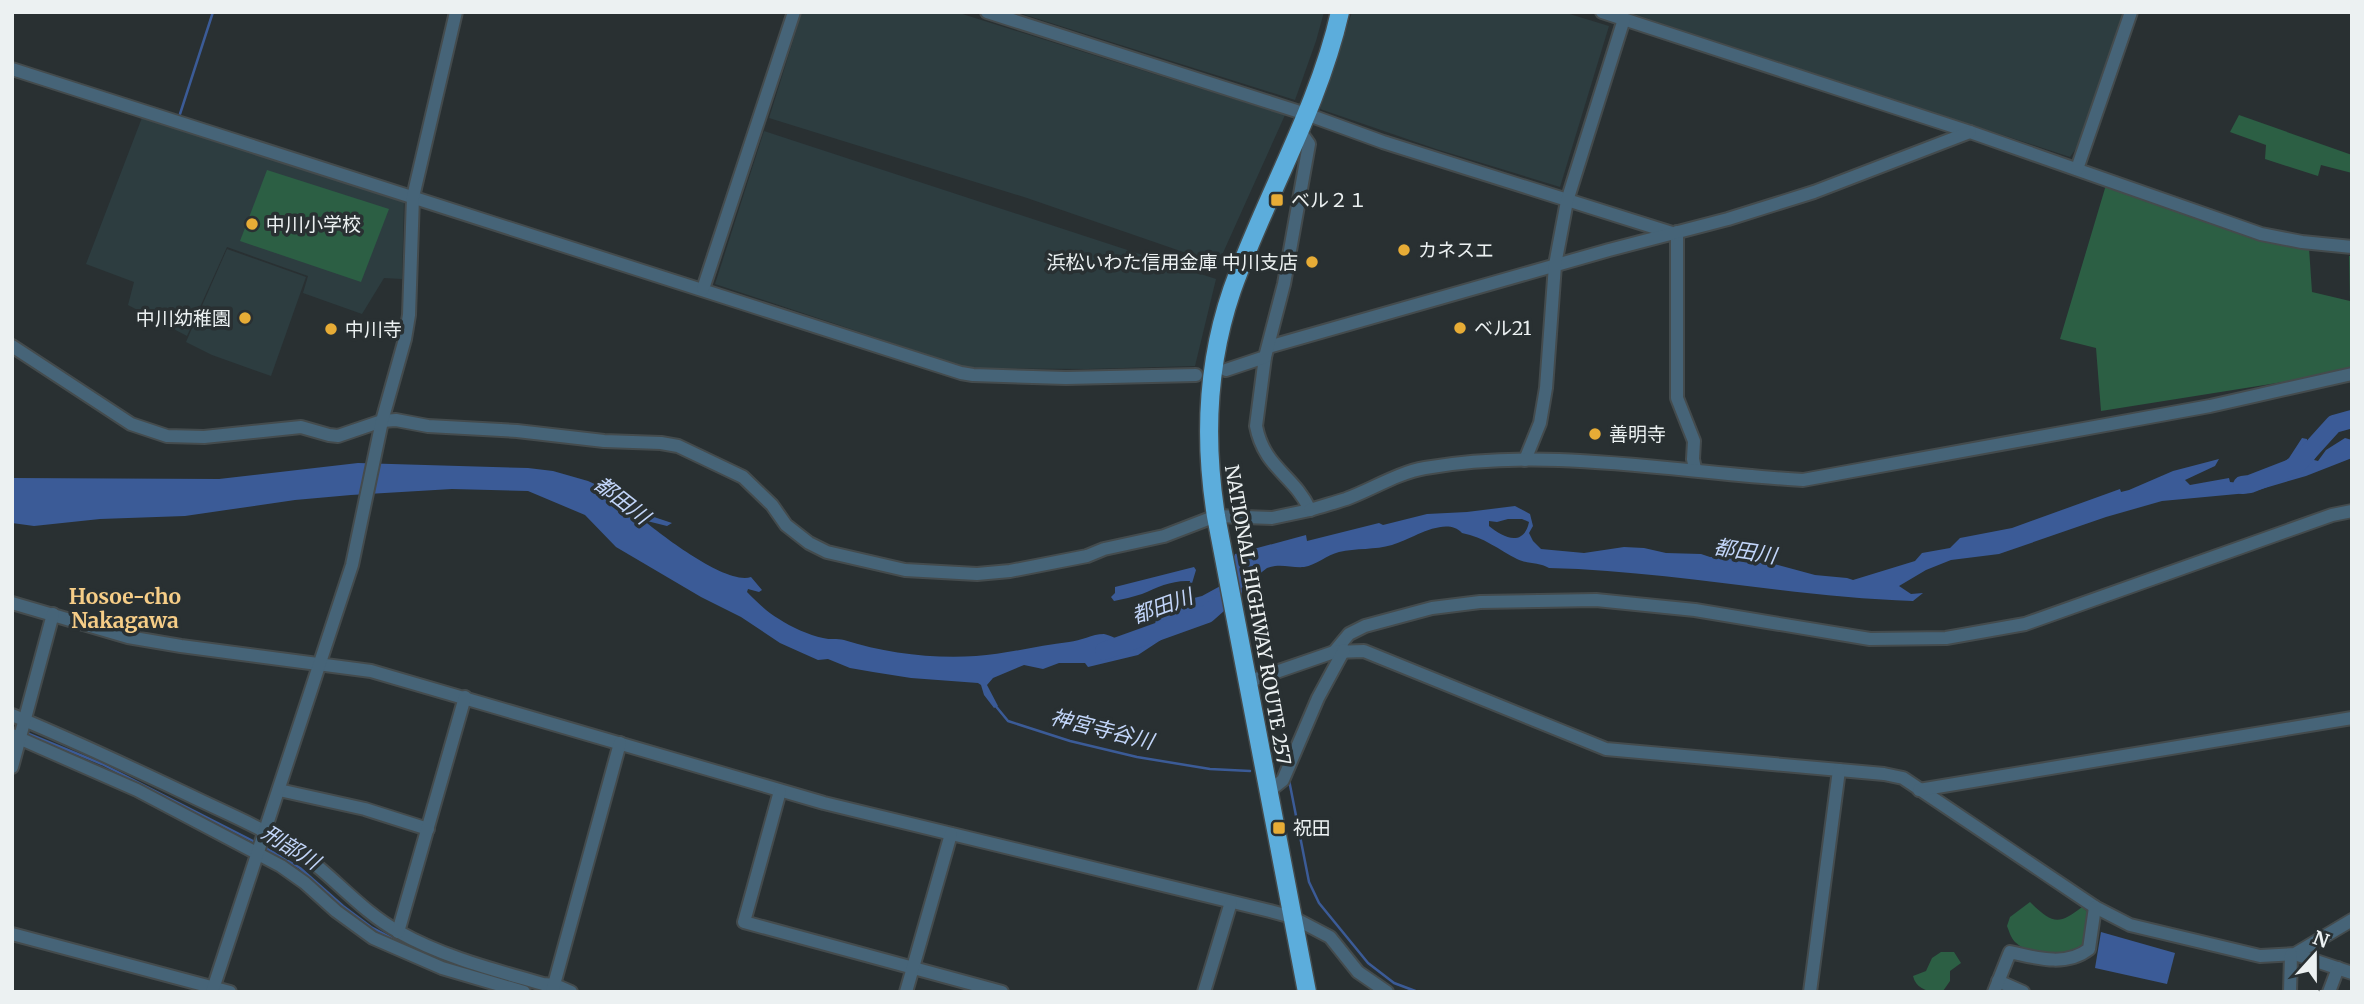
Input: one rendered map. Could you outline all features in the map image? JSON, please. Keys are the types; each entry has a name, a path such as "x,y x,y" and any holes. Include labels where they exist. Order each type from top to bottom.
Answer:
{"highway":[{"name":"NATIONAL HIGHWAY ROUTE 257","path":"1307,992 1216,519 1210,475 1209,404 1215,357 1232,291 1302,122 1340,12"}],"street":[{"path":"213,989 352,565 381,428 398,369 409,315 413,197 456,12"},
{"path":"703,289 794,12"},
{"path":"987,12 1302,122 1382,142 1675,233"},
{"path":"1602,12 1970,132 2261,234 2302,242 2352,247"},
{"path":"2077,169 2131,12"},
{"path":"1525,460 1540,423 1546,388 1555,265 1567,201 1624,19"},
{"path":"12,69 914,359 973,375 1066,378 1196,375"},
{"path":"1302,122 1309,144 1284,284 1267,352 1256,426 1262,449 1273,465 1303,495 1310,510"},
{"path":"1226,370 1267,352 1555,265 1814,192 1970,132"},
{"path":"1675,233 1677,398 1694,441 1695,470"},
{"path":"12,346 97,403 148,432 167,436 204,437 301,427 328,436 338,436 411,421 428,426 517,431 678,446 743,477 772,505 786,525 810,543 837,555 905,570 977,575 1032,568 1164,537 1216,519 1272,518 1310,510 1422,468 1525,460 1598,461 1735,476 1803,480 2210,406 2352,374"},
{"path":"1268,792 1283,780 1339,651 1349,634 1365,626 1432,608 1480,602 1596,600 1695,610 1870,639 1946,638 2025,624 2332,515 2352,511"},
{"path":"12,603 128,637 371,671 780,791 1292,917 1330,937 1358,972 1387,992"},
{"path":"12,767 18,736 25,722 53,614"},
{"path":"1247,682 1339,651 1364,650 1606,749 1903,778 2095,907 2130,925 2260,956 2293,955 2352,973"},
{"path":"398,932 465,698"},
{"path":"12,715 96,749 295,849 353,900 398,932 475,964 571,992"},
{"path":"1919,790 2352,718"},
{"path":"18,736 137,790 259,852 305,883 336,911 373,938 443,968 524,992"},
{"path":"553,988 620,743"},
{"path":"1810,992 1839,770"},
{"path":"279,790 365,809 428,829"},
{"path":"780,791 744,922 1002,992"},
{"path":"906,992 951,834"},
{"path":"1204,992 1231,902"},
{"path":"2023,992 1996,987 2010,953 2047,960 2064,960 2082,955 2089,949 2095,907"},
{"path":"2293,955 2352,919"},
{"path":"12,934 230,992"},
{"path":"2290,992 2293,955"},
{"path":"2329,992 2338,968"}],"shaded area":[{"path":"802,12 956,12 1285,115 1218,264 1027,198 769,118"},
{"path":"1016,12 1324,12 1295,100"},
{"path":"1352,12 1563,12 1609,26 1560,187 1436,149 1320,109"},
{"path":"1627,12 2124,12 2080,143 2070,157"},
{"name":"中川小学校","path":"143,115 404,201 402,279 384,278 362,314 303,293 308,276 227,247 187,336 128,305 134,282 86,264"},
{"path":"764,131 1216,279 1195,366 968,368 715,284"},
{"name":"中川幼稚園","path":"227,249 306,277 271,376 212,355 186,342"}],"green space":[{"path":"2239,115 2352,155 2352,173 2321,165 2318,176 2265,159 2266,145 2230,132"},
{"path":"267,170 389,209 361,282 240,241"},
{"path":"2106,185 2309,248 2312,292 2350,301 2349,256 2352,256 2352,371 2101,411 2096,348 2060,339"},
{"path":"2030,902 2055,920 2067,917 2082,907 2091,915 2087,947 2050,954 2031,951 2015,942 2007,926 2010,917"},
{"path":"1941,952 1954,952 1961,963 1950,971 1950,981 1943,991 1917,985 1913,976 1926,971 1932,958"}],"water":[{"path":"2302,438 2307,441 2299,456 2319,452 2314,460 2318,461 2326,450 2345,438 2352,440 2352,458 2306,476 2248,493 2162,501 2106,517 1999,554 1951,560 1926,570 1899,586 1911,594 1923,593 1913,601 1822,595 1641,574 1549,568 1517,559 1455,528 1437,528 1392,545 1339,552 1304,567 1267,568 1221,604 1205,611 1138,655 1088,667 1085,663 1059,663 1043,669 1024,665 993,678 987,685 998,706 994,708 978,683 911,678 850,668 828,659 818,660 780,643 741,617 616,547 585,515 528,491 452,489 351,495 185,516 100,519 34,526 12,523 12,478 219,479 358,463 553,471 588,481 610,491 627,508 672,523 667,526 643,520 711,567 740,578 751,577 762,590 759,592 748,589 747,592 770,613 800,630 823,638 841,639 892,652 959,657 1000,653 1100,634 1129,644 1155,624 1156,620 1190,597 1188,590 1190,581 1171,583 1114,601 1111,597 1115,593 1115,587 1194,567 1196,570 1190,590 1194,598 1224,584 1235,554 1306,535 1307,541 1427,514 1515,506 1530,514 1533,526 1529,533 1541,549 1584,553 1624,547 1644,548 1666,553 1735,558 1853,580 1915,561 1922,553 1950,548 1960,538 2012,528 2120,489 2121,492 2129,490 2173,471 2219,459 2215,466 2185,480 2190,485 2229,478 2230,482 2248,482 2279,475 2273,471 2289,458","holes":["1522,519 1529,522 1523,535 1518,537 1506,537 1489,526 1489,521"]},
{"path":"2101,932 2175,953 2167,984 2095,968"}],"waterway":[{"path":"180,114 213,12"},
{"name":"都田川","path":"2242,485 2296,466 2334,424 2352,419"},
{"name":"都田川","path":"1104,651 1207,614 1233,591"},
{"name":"神宮寺谷川","path":"994,704 1008,721 1070,741 1137,757 1210,769 1250,771"},
{"name":"刑部川","path":"24,732 102,764 255,842"},
{"name":"神宮寺谷川","path":"1289,780 1309,882 1319,903 1368,963 1394,983 1418,992"},
{"name":"刑部川","path":"264,847 300,868 371,927 401,943"},
{"name":"刑部川","path":"410,948 443,959"}],"place":[{"name":"ベル２１","path":"1277,200"},
{"name":"中川小学校","path":"252,224"},
{"name":"カネスエ","path":"1404,250"},
{"name":"浜松いわた信用金庫 中川支店","path":"1312,262"},
{"name":"中川幼稚園","path":"245,318"},
{"name":"ベル21","path":"1460,328"},
{"name":"中川寺","path":"331,329"},
{"name":"善明寺","path":"1595,434"},
{"name":"祝田","path":"1279,828"}],"district":[{"name":"Hosoe-cho Nakagawa","path":"125,608"}]}
